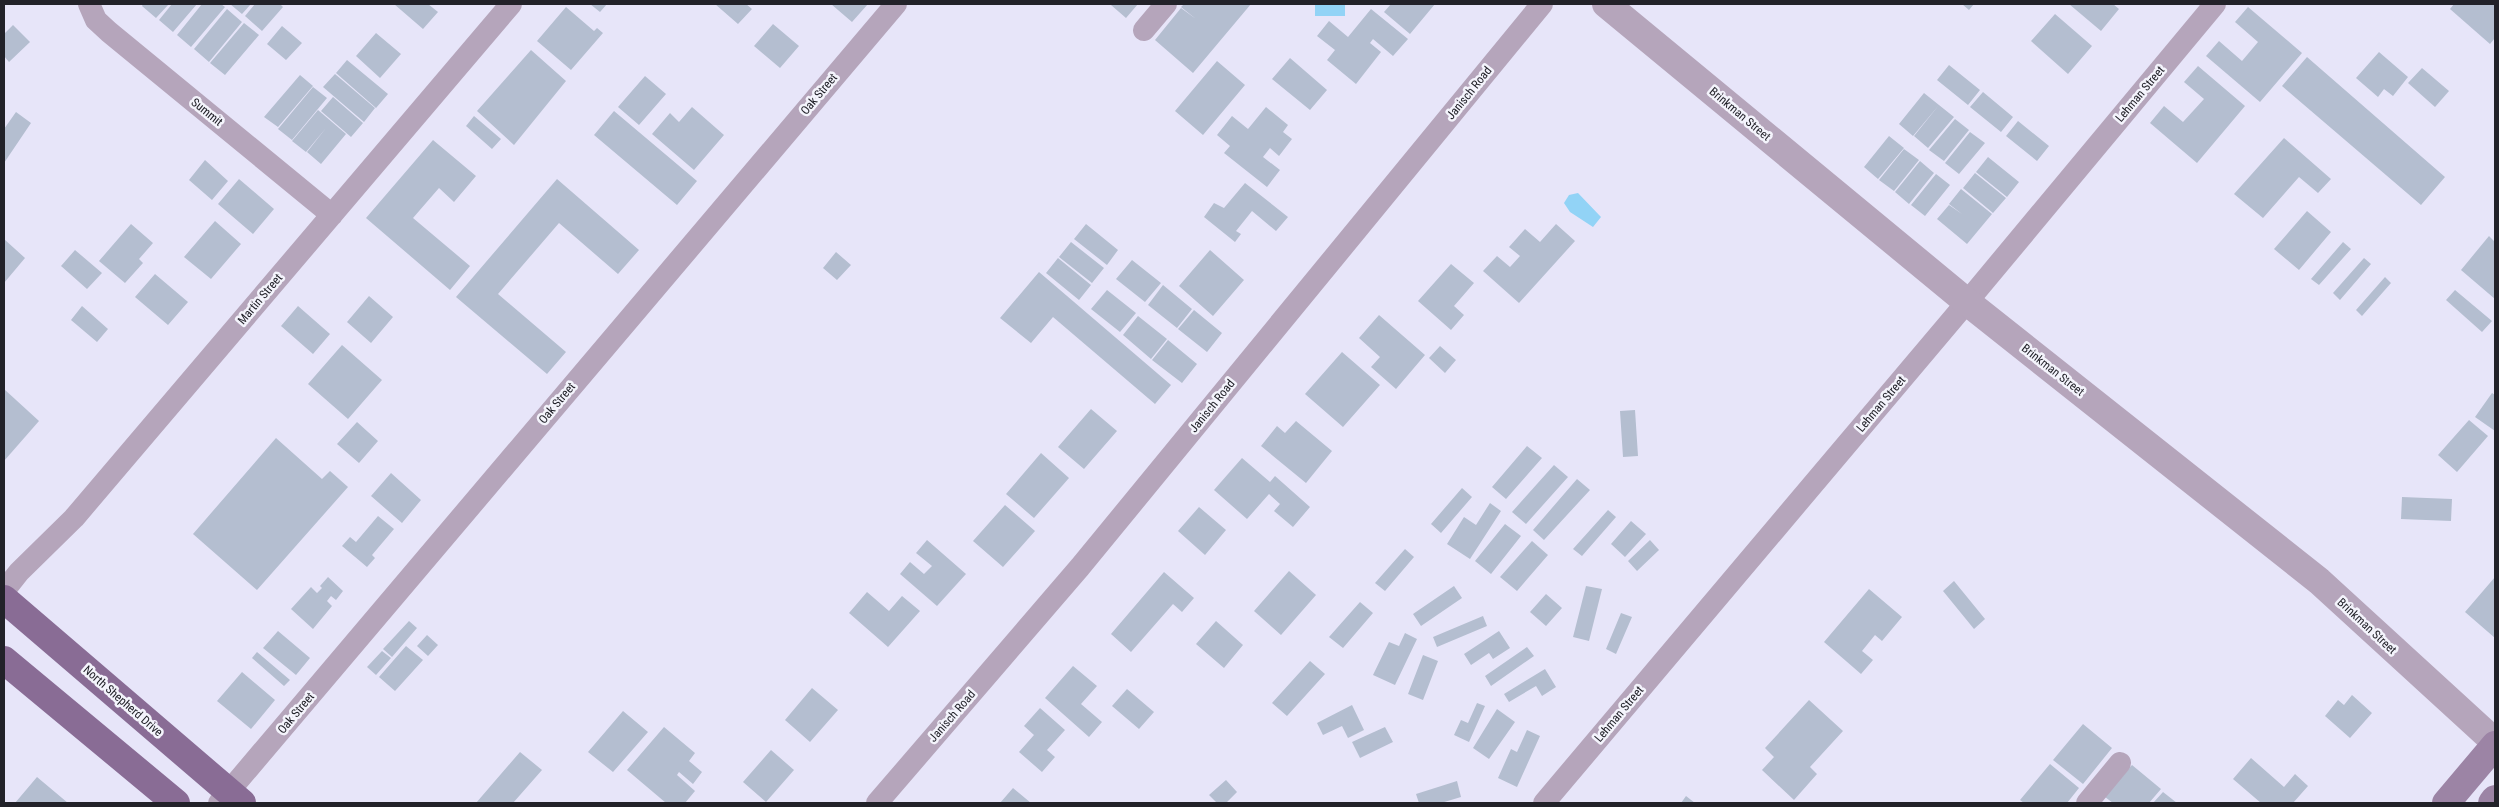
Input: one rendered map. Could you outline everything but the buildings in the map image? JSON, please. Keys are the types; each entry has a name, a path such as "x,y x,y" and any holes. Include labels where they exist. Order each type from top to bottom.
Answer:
{"main road":[{"name":"North Shepherd Drive","path":"4,599 230,800"},
{"path":"4,660 176,803"},
{"path":"2446,803 2495,744"},
{"path":"2492,803 2495,799"}],"street":[{"name":"Summit","path":"89,4 96,20 109,32 332,214"},
{"name":"Martin Street","path":"4,591 19,572 74,518 511,4"},
{"name":"Oak Street","path":"230,800 896,4"},
{"path":"1144,30 1166,4"},
{"name":"Janisch Road","path":"877,803 1080,567 1542,4"},
{"name":"Brinkman Street","path":"1606,4 1967,302 2319,581 2495,744"},
{"name":"Lehman Street","path":"1544,803 1967,302 2215,4"},
{"path":"2087,803 2120,763"}],"water":[{"path":"1315,4 1345,4 1345,16 1315,16"},
{"path":"1578,193 1601,217 1593,227 1570,212 1564,203 1569,195"}]}
